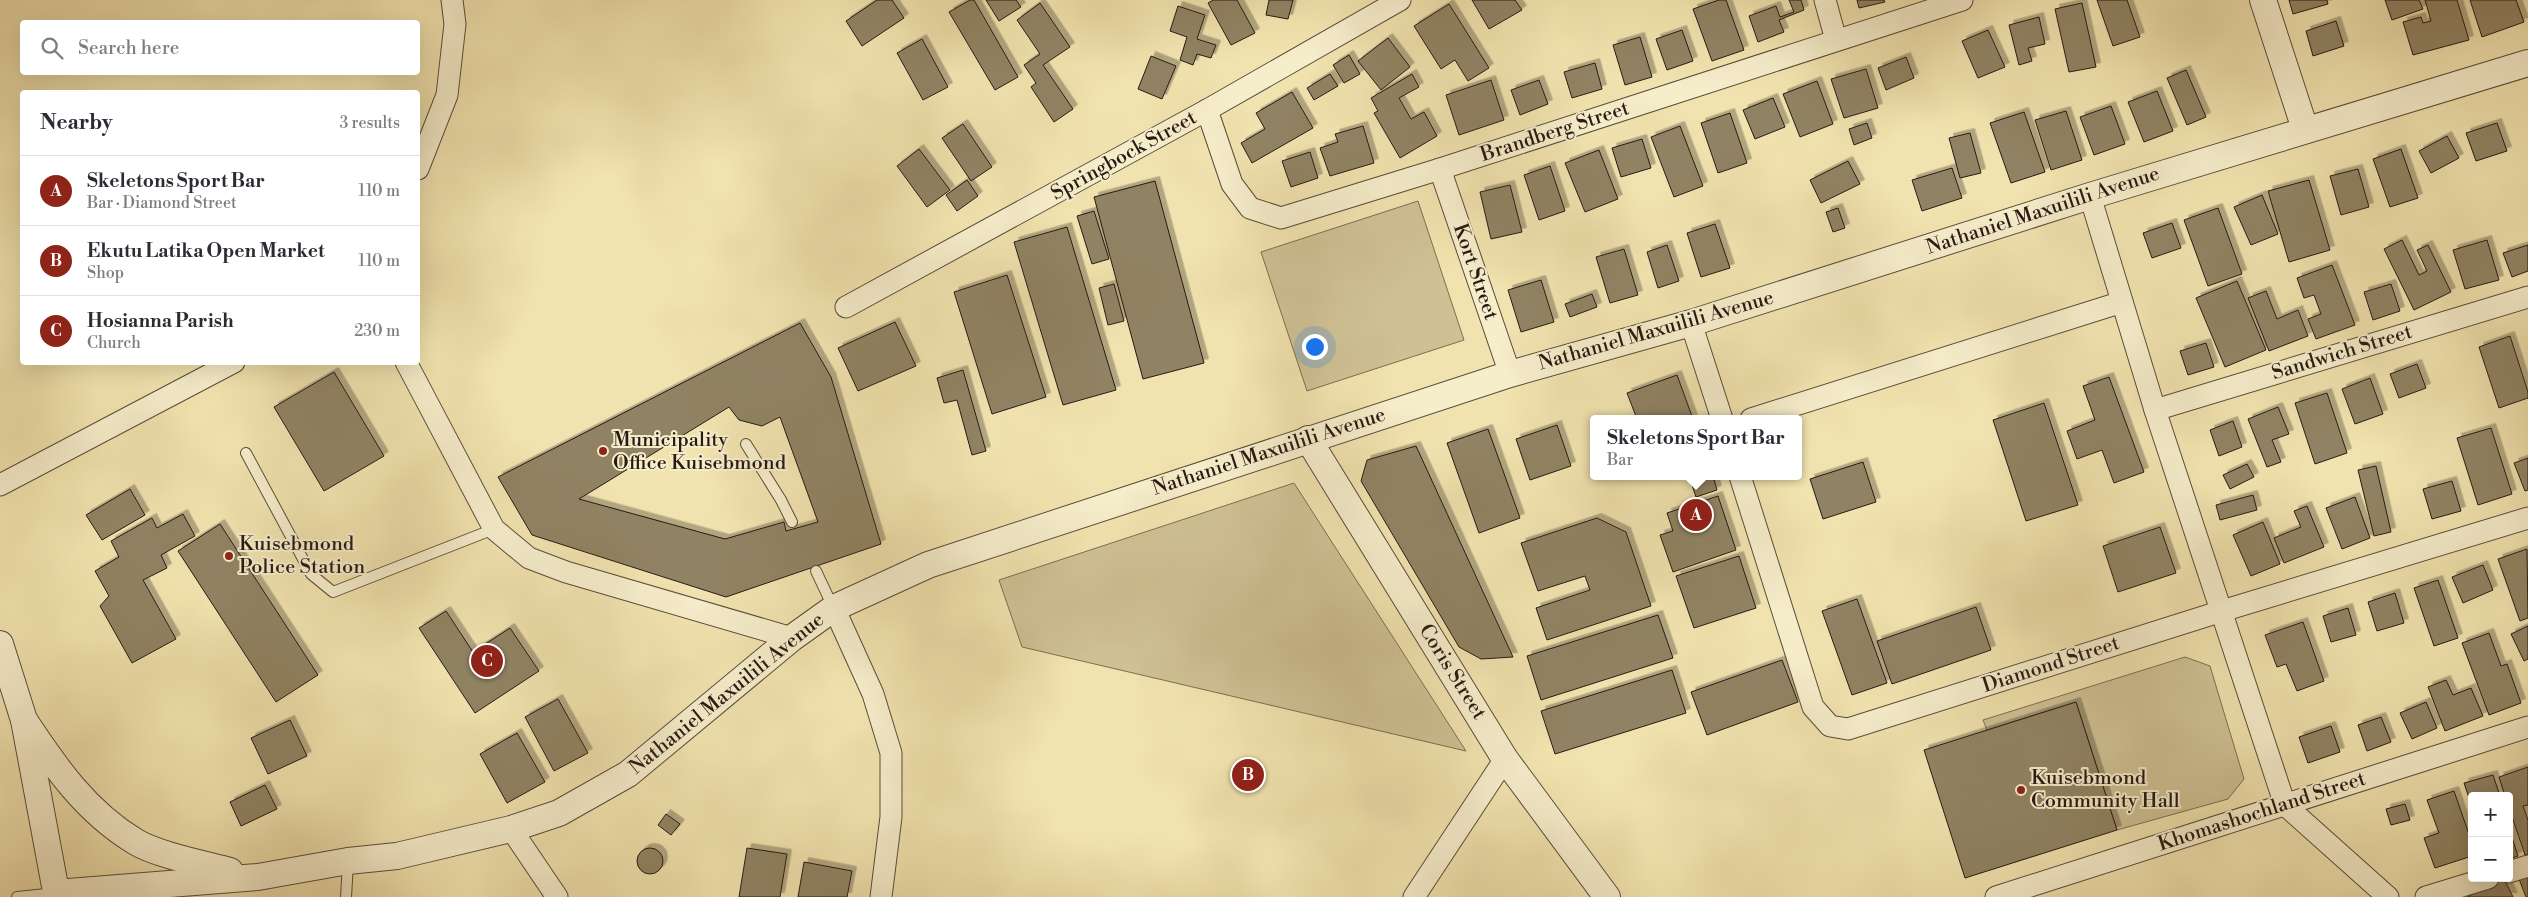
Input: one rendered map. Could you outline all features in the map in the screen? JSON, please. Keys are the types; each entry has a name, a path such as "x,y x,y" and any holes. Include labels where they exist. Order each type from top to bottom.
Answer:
{"street":[{"path":"420,164 447,96 455,24 452,0"},
{"path":"1825,0 1836,40"},
{"name":"Brandberg Street","path":"1207,110 1232,184 1250,208 1281,218 1440,169 1962,0"},
{"path":"2263,0 2305,129"},
{"name":"Springbock Street","path":"846,308 1207,110 1387,3"},
{"name":"Nathaniel Maxuilili Avenue","path":"57,895 258,877 348,861 397,856 511,829 559,813 628,774 792,638 834,608 928,565 1510,374 1691,323 2305,129 2528,63"},
{"name":"Kort Street","path":"1440,169 1510,374"},
{"path":"2090,196 2155,410 2285,804 2388,897"},
{"name":"Sandwich Street","path":"2155,410 2528,297"},
{"path":"1765,415 2122,302"},
{"path":"1691,323 1721,415"},
{"path":"0,485 228,365"},
{"path":"408,365 494,529 529,558 566,572 792,638"},
{"name":"Coris Street","path":"1308,439 1506,759 1607,897"},
{"name":"Diamond Street","path":"1741,480 1812,708 1830,726 1848,729 2222,611 2528,518"},
{"path":"834,608 873,694 892,753 891,817 881,897"},
{"path":"0,644 24,720 57,895"},
{"path":"24,720 60,775 93,811 137,843 189,861 258,877"},
{"name":"Khomashochland Street","path":"1996,897 2528,727"},
{"path":"1414,897 1506,759"},
{"path":"511,829 557,897"},
{"path":"2513,871 2528,866"},
{"path":"216,897 258,877"},
{"path":"2426,897 2475,882"}],"lane":[{"path":"746,444 781,500 792,522"},
{"path":"246,453 311,574 333,592 494,529"},
{"path":"816,571 834,608"},
{"path":"346,897 348,861"},
{"path":"17,897 57,895"}],"shaded area":[{"path":"1418,201 1464,340 1307,391 1261,252"},
{"path":"1294,483 1466,751 1022,647 999,580"},
{"path":"2185,657 2210,666 2244,779 2228,799 2117,830 2076,702 1987,730 1983,720"}],"building":[{"path":"877,0 892,0 904,18 862,46 846,21"},
{"path":"970,0 974,0 1018,77 995,90 949,12"},
{"path":"986,0 1016,0 1021,7 999,21"},
{"path":"1213,0 1237,0 1255,33 1231,45 1208,3"},
{"path":"1269,0 1293,0 1288,19 1266,15"},
{"path":"1472,0 1515,0 1522,10 1489,29"},
{"path":"1719,0 1726,0 1744,50 1712,61 1693,9"},
{"path":"1789,0 1801,0 1804,10 1779,20 1784,32 1758,42 1749,16 1776,6 1780,17 1794,12"},
{"path":"1857,0 1884,0 1885,2 1859,8"},
{"path":"2097,0 2127,0 2140,37 2113,46"},
{"path":"2289,0 2327,0 2328,4 2293,14"},
{"path":"2385,0 2419,0 2423,9 2392,20"},
{"path":"2425,0 2457,0 2469,40 2413,55 2403,22 2421,17 2423,23 2431,21"},
{"path":"2470,0 2516,0 2524,22 2482,37"},
{"path":"1040,3 1070,47 1043,65 1073,109 1054,122 1031,87 1036,83 1024,65 1040,54 1017,20"},
{"path":"2082,3 2096,67 2069,72 2055,9"},
{"path":"1449,4 1489,68 1468,81 1455,60 1441,69 1414,26"},
{"path":"1178,6 1205,15 1197,39 1216,45 1211,58 1197,54 1193,65 1180,60 1187,37 1170,31"},
{"path":"2039,17 2045,44 2028,48 2032,61 2019,65 2009,25"},
{"path":"2336,21 2344,46 2313,56 2306,31"},
{"path":"1682,30 1693,61 1667,70 1656,39"},
{"path":"1988,30 2005,67 1978,78 1962,41"},
{"path":"1640,37 1652,77 1625,85 1613,45"},
{"path":"1388,38 1410,67 1381,90 1358,61"},
{"path":"922,39 948,87 923,100 897,53"},
{"path":"1349,55 1360,74 1344,83 1333,65"},
{"path":"1151,56 1176,66 1162,99 1138,89"},
{"path":"1906,57 1914,78 1886,90 1878,68"},
{"path":"1595,63 1602,89 1572,98 1564,72"},
{"path":"1866,69 1878,108 1844,118 1831,79"},
{"path":"2186,70 2206,117 2187,125 2167,78"},
{"path":"1330,74 1338,86 1314,100 1307,88"},
{"path":"1412,74 1419,87 1399,98 1411,119 1424,112 1437,136 1400,158 1374,113 1378,111 1371,98"},
{"path":"1491,80 1504,120 1459,135 1446,95"},
{"path":"1539,80 1548,104 1520,115 1511,90"},
{"path":"1817,81 1833,124 1800,137 1783,94"},
{"path":"2157,91 2173,131 2144,142 2128,102"},
{"path":"1292,92 1313,128 1252,163 1241,143 1265,129 1256,113"},
{"path":"1773,98 1785,127 1755,139 1743,110"},
{"path":"2111,106 2125,144 2094,155 2080,117"},
{"path":"2066,111 2082,160 2051,170 2035,120"},
{"path":"2024,112 2045,172 2011,183 1990,123"},
{"path":"1730,113 1747,163 1718,173 1701,123"},
{"path":"1867,123 1872,138 1854,145 1849,129"},
{"path":"2497,123 2507,151 2476,161 2466,133"},
{"path":"963,124 992,167 971,181 942,138"},
{"path":"1363,126 1374,163 1330,176 1320,148 1338,142 1335,134"},
{"path":"1680,126 1703,186 1674,197 1651,137"},
{"path":"1970,133 1981,173 1960,178 1949,138"},
{"path":"2447,136 2459,158 2431,173 2419,151"},
{"path":"1642,139 1651,168 1621,177 1612,148"},
{"path":"919,149 950,190 927,207 897,166"},
{"path":"2401,149 2418,198 2390,207 2373,159"},
{"path":"1599,150 1618,199 1585,212 1565,163"},
{"path":"1310,152 1318,178 1291,187 1282,161"},
{"path":"1848,161 1860,184 1821,203 1810,180"},
{"path":"1550,166 1565,211 1539,220 1524,175"},
{"path":"1952,168 1962,198 1922,211 1912,180"},
{"path":"2358,169 2369,207 2341,215 2330,176"},
{"path":"967,180 978,196 957,211 946,195"},
{"path":"2309,180 2330,250 2289,262 2268,191"},
{"path":"1155,181 1204,363 1143,379 1094,197"},
{"path":"1510,185 1522,232 1491,239 1480,192"},
{"path":"2262,195 2278,234 2251,245 2234,207"},
{"path":"1838,208 1845,228 1833,232 1826,212"},
{"path":"2218,208 2242,274 2208,286 2184,220"},
{"path":"1094,211 1109,259 1092,264 1077,216"},
{"path":"2172,223 2181,248 2152,258 2143,233"},
{"path":"1715,224 1730,268 1701,277 1687,233"},
{"path":"1067,227 1116,390 1063,405 1014,242"},
{"path":"2402,240 2419,275 2427,271 2417,250 2428,245 2451,292 2414,310 2384,249"},
{"path":"2487,240 2499,280 2465,289 2453,250"},
{"path":"1667,245 1679,281 1658,288 1647,252"},
{"path":"2528,245 2528,271 2512,277 2503,253"},
{"path":"1624,249 1638,295 1610,303 1596,257"},
{"path":"2332,265 2355,325 2316,339 2308,319 2321,314 2314,295 2304,298 2297,278"},
{"path":"1007,275 1046,397 992,414 954,292"},
{"path":"1541,280 1554,322 1521,332 1508,290"},
{"path":"2237,281 2266,350 2225,367 2196,298"},
{"path":"1114,284 1124,321 1108,325 1099,288"},
{"path":"2391,284 2400,311 2373,320 2364,292"},
{"path":"2266,291 2277,319 2298,310 2308,336 2269,351 2248,298"},
{"path":"1592,294 1597,307 1570,317 1565,304"},
{"path":"895,322 916,366 858,391 838,348"},
{"name":"Municipality Office Kuisebmond","path":"800,323 831,377 881,544 726,597 532,535 498,477","holes":["729,407 739,420 762,426 780,417 818,522 786,531 784,522 725,539 579,499"]},
{"path":"2510,336 2528,392 2528,398 2499,408 2479,347"},
{"path":"2206,343 2214,367 2188,375 2180,351"},
{"path":"2417,364 2426,388 2399,398 2390,374"},
{"path":"963,370 986,451 972,455 957,400 944,403 937,378"},
{"path":"334,372 384,456 324,491 274,407"},
{"path":"1677,375 1692,415 1635,415 1627,393"},
{"path":"2109,377 2144,472 2114,483 2102,450 2077,459 2067,431 2095,420 2083,386"},
{"path":"2370,378 2383,414 2355,424 2342,389"},
{"path":"2327,393 2347,453 2315,464 2295,403"},
{"path":"2044,403 2078,505 2026,521 1993,420"},
{"path":"2278,407 2289,434 2272,440 2281,462 2267,467 2248,419"},
{"path":"2233,421 2242,447 2219,456 2210,430"},
{"path":"1557,425 1571,466 1530,480 1516,439"},
{"path":"2491,428 2512,494 2478,505 2457,438"},
{"path":"1488,429 1520,518 1479,533 1447,443"},
{"path":"1416,446 1513,657 1481,659 1459,647 1361,481 1367,460"},
{"path":"2528,458 2528,490 2525,491 2514,463"},
{"path":"1863,462 1876,502 1823,519 1810,479"},
{"path":"2247,464 2254,477 2230,489 2223,475"},
{"path":"2376,466 2391,532 2374,536 2358,470"},
{"path":"1690,480 1714,480 1717,490 1696,497"},
{"path":"2452,481 2461,511 2432,519 2423,489"},
{"path":"130,489 145,515 102,540 86,515"},
{"path":"2253,495 2257,510 2220,520 2216,505"},
{"path":"1718,496 1736,550 1673,572 1660,535 1673,531 1667,513"},
{"path":"2355,497 2370,538 2342,549 2326,508"},
{"path":"2307,506 2324,547 2284,563 2274,538 2301,527 2294,511"},
{"path":"183,514 195,536 161,555 167,568 143,580 176,639 132,663 100,606 109,596 95,571 119,557 111,541 152,518 157,528"},
{"path":"1597,518 1626,532 1651,606 1547,640 1536,608 1590,590 1585,576 1538,591 1521,543"},
{"path":"2263,522 2280,564 2251,576 2233,535"},
{"path":"220,524 318,675 276,702 178,551"},
{"path":"2160,527 2176,573 2118,592 2103,546"},
{"path":"2527,549 2528,618 2520,621 2498,559"},
{"path":"1739,556 1756,608 1694,628 1676,576"},
{"path":"2483,565 2493,590 2463,603 2452,577"},
{"path":"2438,580 2458,638 2434,646 2414,588"},
{"path":"2395,593 2404,623 2377,631 2368,602"},
{"path":"1857,599 1887,683 1852,695 1822,611"},
{"path":"1976,607 1991,650 1892,684 1877,641"},
{"path":"2348,608 2356,635 2331,642 2323,616"},
{"path":"446,611 473,652 510,628 539,671 475,713 419,628"},
{"path":"1658,615 1673,658 1541,700 1527,656"},
{"path":"2303,622 2324,681 2297,691 2286,664 2277,667 2265,635"},
{"path":"2528,626 2528,659 2524,661 2511,634"},
{"path":"2489,633 2501,666 2507,664 2521,703 2489,715 2462,643"},
{"path":"1782,660 1798,702 1707,735 1691,692"},
{"path":"1672,670 1686,713 1555,754 1541,711"},
{"path":"2446,680 2453,695 2471,688 2483,716 2445,731 2428,687"},
{"path":"558,699 588,753 554,771 525,717"},
{"name":"Kuisebmond Community Hall","path":"2076,702 2117,830 1965,878 1924,750"},
{"path":"2426,702 2437,728 2412,739 2400,713"},
{"path":"2381,717 2391,742 2367,751 2358,725"},
{"path":"290,720 307,756 268,774 251,738"},
{"path":"2331,726 2340,752 2308,763 2299,737"},
{"path":"517,733 545,782 507,803 480,754"},
{"path":"2528,767 2528,805 2523,806 2528,820 2528,854 2525,855 2513,820 2513,792 2504,792 2499,777"},
{"path":"2493,775 2499,792 2468,792 2468,795 2464,783"},
{"path":"265,785 277,809 241,826 230,802"},
{"path":"2454,791 2468,831 2468,857 2435,868 2424,838 2439,833 2427,800"},
{"path":"2405,804 2410,820 2391,825 2386,809"},
{"path":"666,814 680,824 671,835 658,825"},
{"path":"2513,840 2518,856 2513,858"},
{"path":"650,848 659,852 663,861 659,870 650,874 641,870 637,861 641,852"},
{"path":"747,848 787,854 780,897 739,897"},
{"path":"804,862 852,871 847,897 798,897"},
{"path":"2528,876 2528,897 2526,897 2519,879"},
{"path":"2498,882 2506,882 2513,897 2467,897"}],"place":[{"name":"Municipality Office Kuisebmond","path":"603,451"},
{"name":"Skeletons Sport Bar","path":"1696,515"},
{"name":"Kuisebmond Police Station","path":"229,556"},
{"name":"Hosianna Parish","path":"487,661"},
{"name":"Ekutu Latika Open Market","path":"1248,775"},
{"name":"Kuisebmond Community Hall","path":"2021,790"}]}
